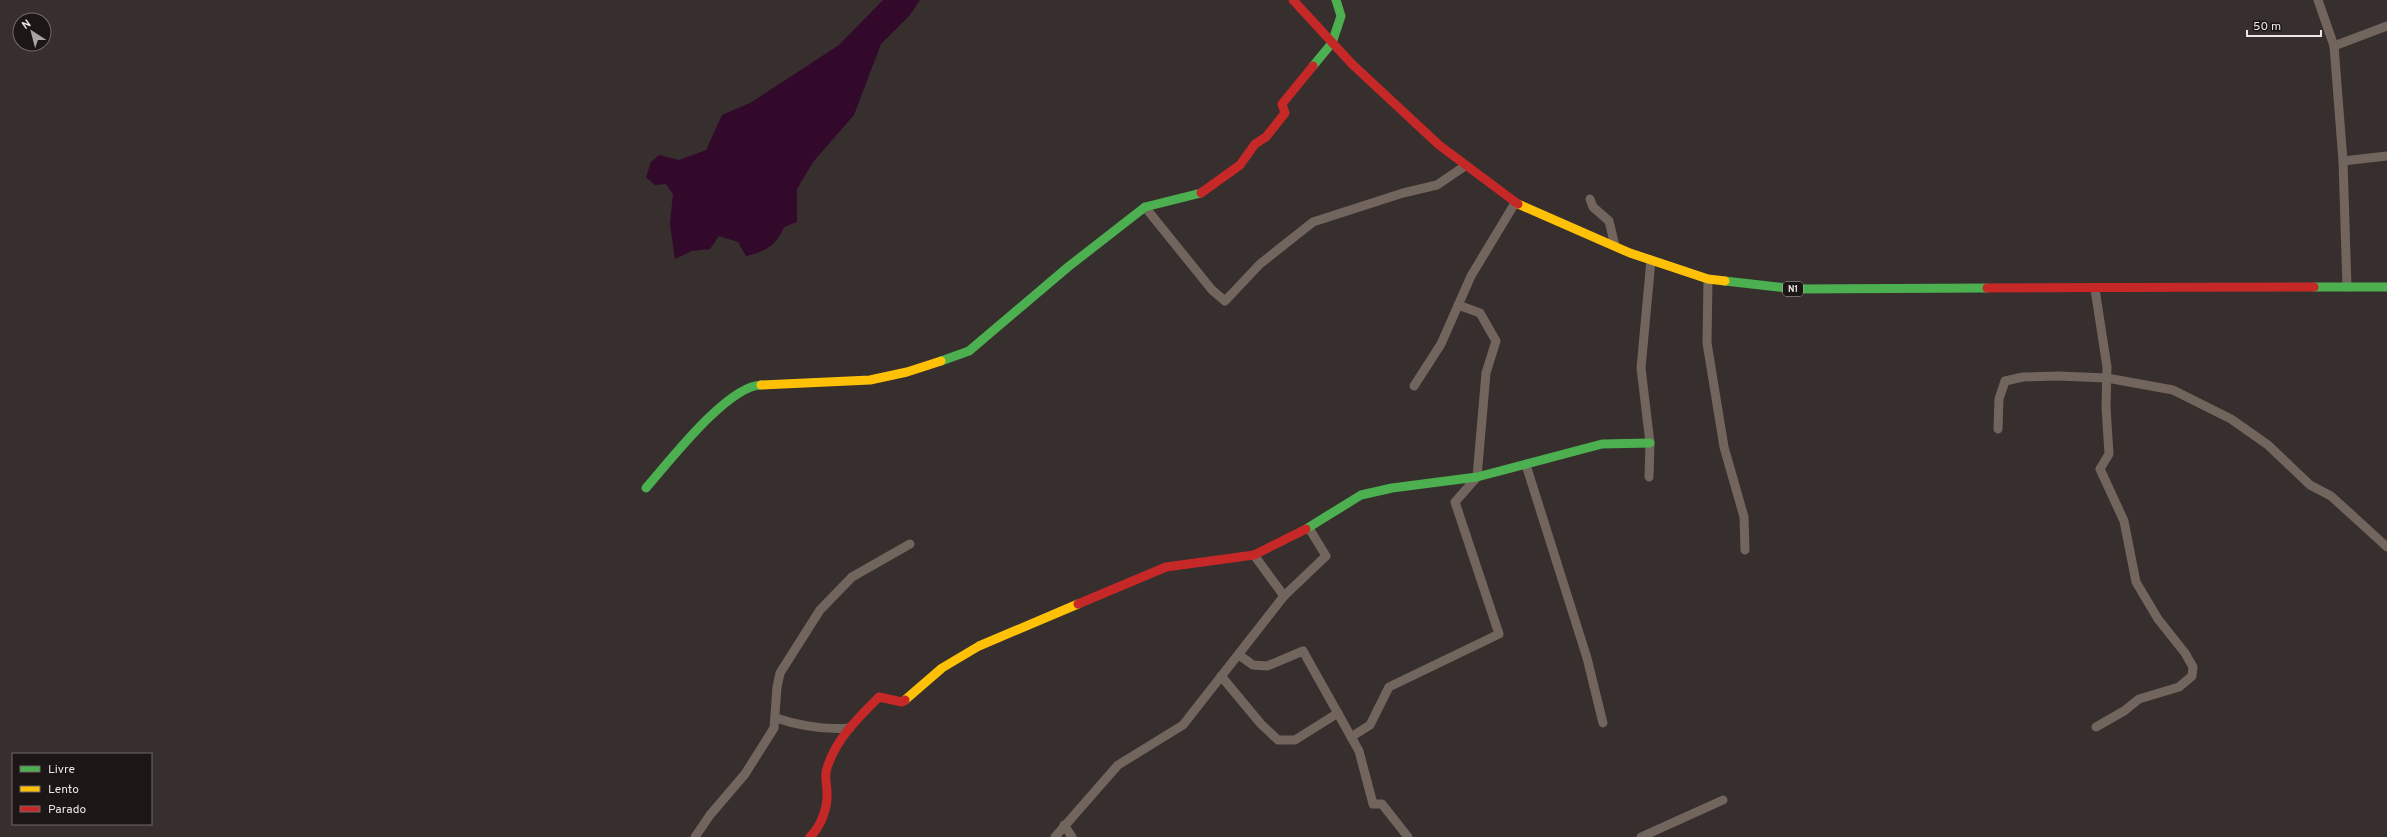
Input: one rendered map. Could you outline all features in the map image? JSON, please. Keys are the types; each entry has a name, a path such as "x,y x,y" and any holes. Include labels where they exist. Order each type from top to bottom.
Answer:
{"main road":[{"name":"N1","path":"1293,0 1352,64 1427,134 1465,166 1515,202 1615,246 1708,279 1796,289 2387,287"},
{"path":"646,488 702,424 726,403 753,385 870,380 907,372 969,351 1068,267 1145,207 1200,194 1240,165 1255,144 1266,137 1284,113 1282,104 1332,43 1342,16 1336,0"},
{"path":"810,837 821,819 827,796 826,768 839,741 850,728 879,697 902,702 942,668 979,646 1166,567 1254,554 1309,528 1362,495 1392,488 1477,477 1602,444 1650,443"}],"street":[{"path":"2318,0 2334,46 2343,161 2347,287"},
{"path":"2334,46 2387,26"},
{"path":"2343,161 2387,156"},
{"path":"1145,207 1212,290 1225,301 1260,264 1313,222 1403,193 1437,185 1465,166"},
{"path":"1590,199 1593,207 1609,221 1615,246"},
{"path":"1414,386 1441,344 1471,276 1515,202"},
{"path":"1649,477 1650,443 1640,368 1651,260"},
{"path":"1708,279 1707,343 1724,447 1744,517 1745,550"},
{"path":"2095,289 2107,367 2106,431 2109,454 2100,469 2124,521 2136,582 2158,619 2185,653 2193,667 2192,676 2179,687 2139,699 2124,711 2096,727"},
{"path":"1351,737 1370,725 1377,706 1389,687 1499,634 1455,502 1477,477 1486,373 1496,341 1480,313 1458,305"},
{"path":"1998,430 1999,399 2005,381 2051,376 2107,378 2173,390 2231,419 2268,445 2310,485 2331,496 2387,547"},
{"path":"1526,465 1585,651 1603,723"},
{"path":"1055,837 1118,765 1183,725 1284,596 1326,556 1309,528"},
{"path":"695,837 710,815 745,774 774,728 776,718 777,687 780,673 820,610 852,577 910,544"},
{"path":"1254,554 1284,596"},
{"path":"1239,654 1253,665 1267,666 1303,651 1359,751 1373,804 1382,804 1408,837"},
{"path":"1221,676 1261,724 1278,740 1295,740 1338,712"},
{"path":"776,718 793,723 836,729 850,728"},
{"path":"1641,837 1723,800"},
{"path":"1064,826 1072,837"}],"shaded area":[{"path":"883,0 920,0 910,15 881,44 854,115 813,162 797,189 797,222 784,227 778,239 770,247 753,254 746,256 738,242 719,236 710,249 692,251 675,259 670,224 673,194 666,184 655,185 646,177 651,162 659,155 679,160 706,150 722,115 750,103 839,45"}],"traffic: fast":[{"path":"1313,66 1332,43 1341,16 1336,0"},
{"path":"941,361 969,351 1068,267 1145,207 1201,193"},
{"path":"1725,281 1795,289 1987,288"},
{"path":"2314,287 2387,287"},
{"path":"646,488 699,427 716,411 732,398 747,389 761,385"},
{"path":"1306,529 1361,495 1392,488 1477,477 1602,444 1650,443"}],"traffic: slow":[{"path":"1518,204 1630,253 1708,279 1725,281"},
{"path":"761,385 870,380 907,372 941,361"},
{"path":"905,700 942,668 979,646 1078,604"}],"traffic: jam":[{"path":"1293,0 1352,64 1439,145 1518,204"},
{"path":"1201,193 1240,165 1255,144 1266,137 1285,113 1282,104 1313,66"},
{"path":"1987,288 2314,287"},
{"path":"1078,604 1166,567 1254,555 1306,529"},
{"path":"810,837 817,828 825,810 827,798 826,771 831,757 842,738 879,697 902,702 905,700"}]}
